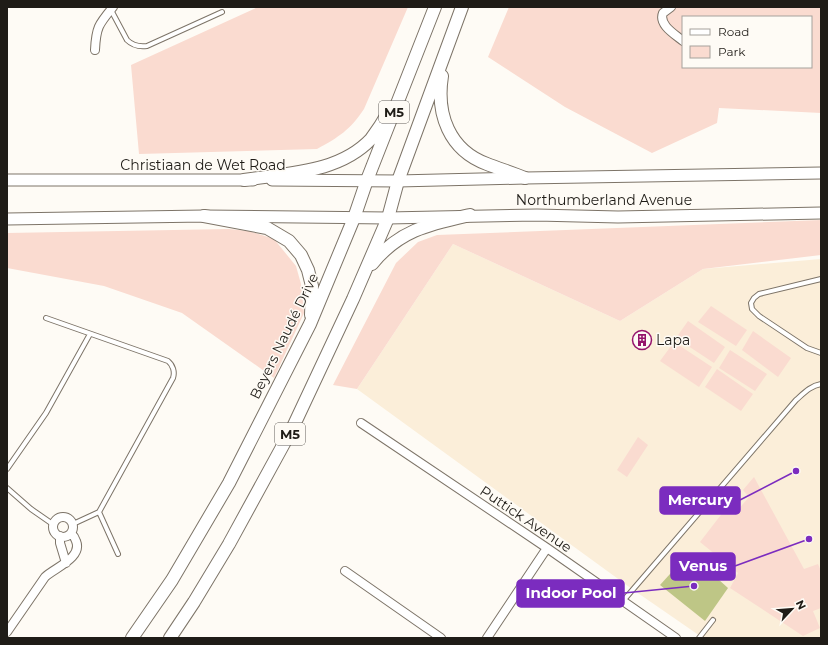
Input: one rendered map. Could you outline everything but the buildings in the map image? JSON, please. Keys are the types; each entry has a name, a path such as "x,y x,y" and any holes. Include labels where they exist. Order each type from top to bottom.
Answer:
{"main road":[{"name":"Beyers Naudé Drive","path":"132,638 172,580 229,483 310,324 354,218 367,180 436,7"},
{"name":"M5","path":"170,638 229,544 293,427 363,276 388,218 398,181 462,7"},
{"path":"446,53 440,88 442,115 452,138 470,155 486,164 525,178"},
{"path":"244,180 316,169 338,162 354,153 370,139 402,92"},
{"name":"Northumberland Avenue","path":"398,181 821,173"},
{"name":"Christiaan de Wet Road","path":"7,180 398,181"},
{"name":"Northumberland Avenue","path":"388,218 470,215 618,217 821,212"},
{"path":"363,276 391,244 403,236 442,222 470,215"},
{"path":"204,216 268,228 289,241 301,255 308,270 312,286 310,324"},
{"path":"7,219 204,216 388,218"}],"street":[{"path":"671,7 663,13 662,20 664,24 682,40"},
{"path":"95,50 99,24 112,9"},
{"name":"Puttick Avenue","path":"361,423 547,548 676,638"},
{"path":"7,632 45,577 51,571 66,563 74,556 77,548 77,542 71,533 73,524 69,519 64,517 58,519 54,524 55,532 60,536 66,536 71,533"},
{"path":"60,536 60,543 66,563"},
{"path":"487,638 547,548"},
{"path":"345,571 441,638"}],"lane":[{"path":"112,9 127,40 130,43 140,47 147,46 222,12"},
{"path":"821,279 759,294 751,303 752,308 759,316 807,348 821,353"},
{"path":"46,318 168,361 173,367 174,372 173,378 99,512 73,524"},
{"path":"7,468 46,413 90,334"},
{"path":"623,601 796,400 807,390 821,384"},
{"path":"7,488 31,509 54,524"},
{"path":"99,512 118,554"},
{"path":"699,638 713,620"}],"shaded area":[{"path":"453,244 620,321 703,269 821,259 821,638 703,638 632,589 357,389"},
{"path":"689,553 728,588 705,621 660,585"}],"green space":[{"path":"258,7 408,7 364,109 349,128 332,141 317,149 139,154 131,65"},
{"path":"509,7 821,7 821,113 719,108 717,123 652,153 565,107 488,57"},
{"path":"821,220 821,255 703,269 620,321 453,244 357,389 333,385 396,263 418,242 437,235"},
{"path":"229,229 249,231 274,239 296,266 301,284 304,313 274,378 182,313 104,286 7,268 7,233"},
{"path":"711,306 747,330 736,346 698,322"},
{"path":"688,321 725,347 714,363 676,338"},
{"path":"753,331 791,358 778,377 742,350"},
{"path":"674,342 712,367 699,387 660,361"},
{"path":"730,350 767,374 755,391 719,368"},
{"path":"717,369 753,394 741,411 705,387"},
{"path":"638,437 648,445 627,477 617,470"},
{"path":"754,477 804,569 818,564 821,571 821,608 813,611 820,628 803,636 730,588 738,573 700,542 727,507 737,511 749,497 743,490"}],"place":[{"name":"Lapa","path":"642,340"},
{"name":"Mercury","path":"796,471"},
{"name":"Venus","path":"809,539"},
{"name":"Indoor Pool","path":"694,586"}]}
